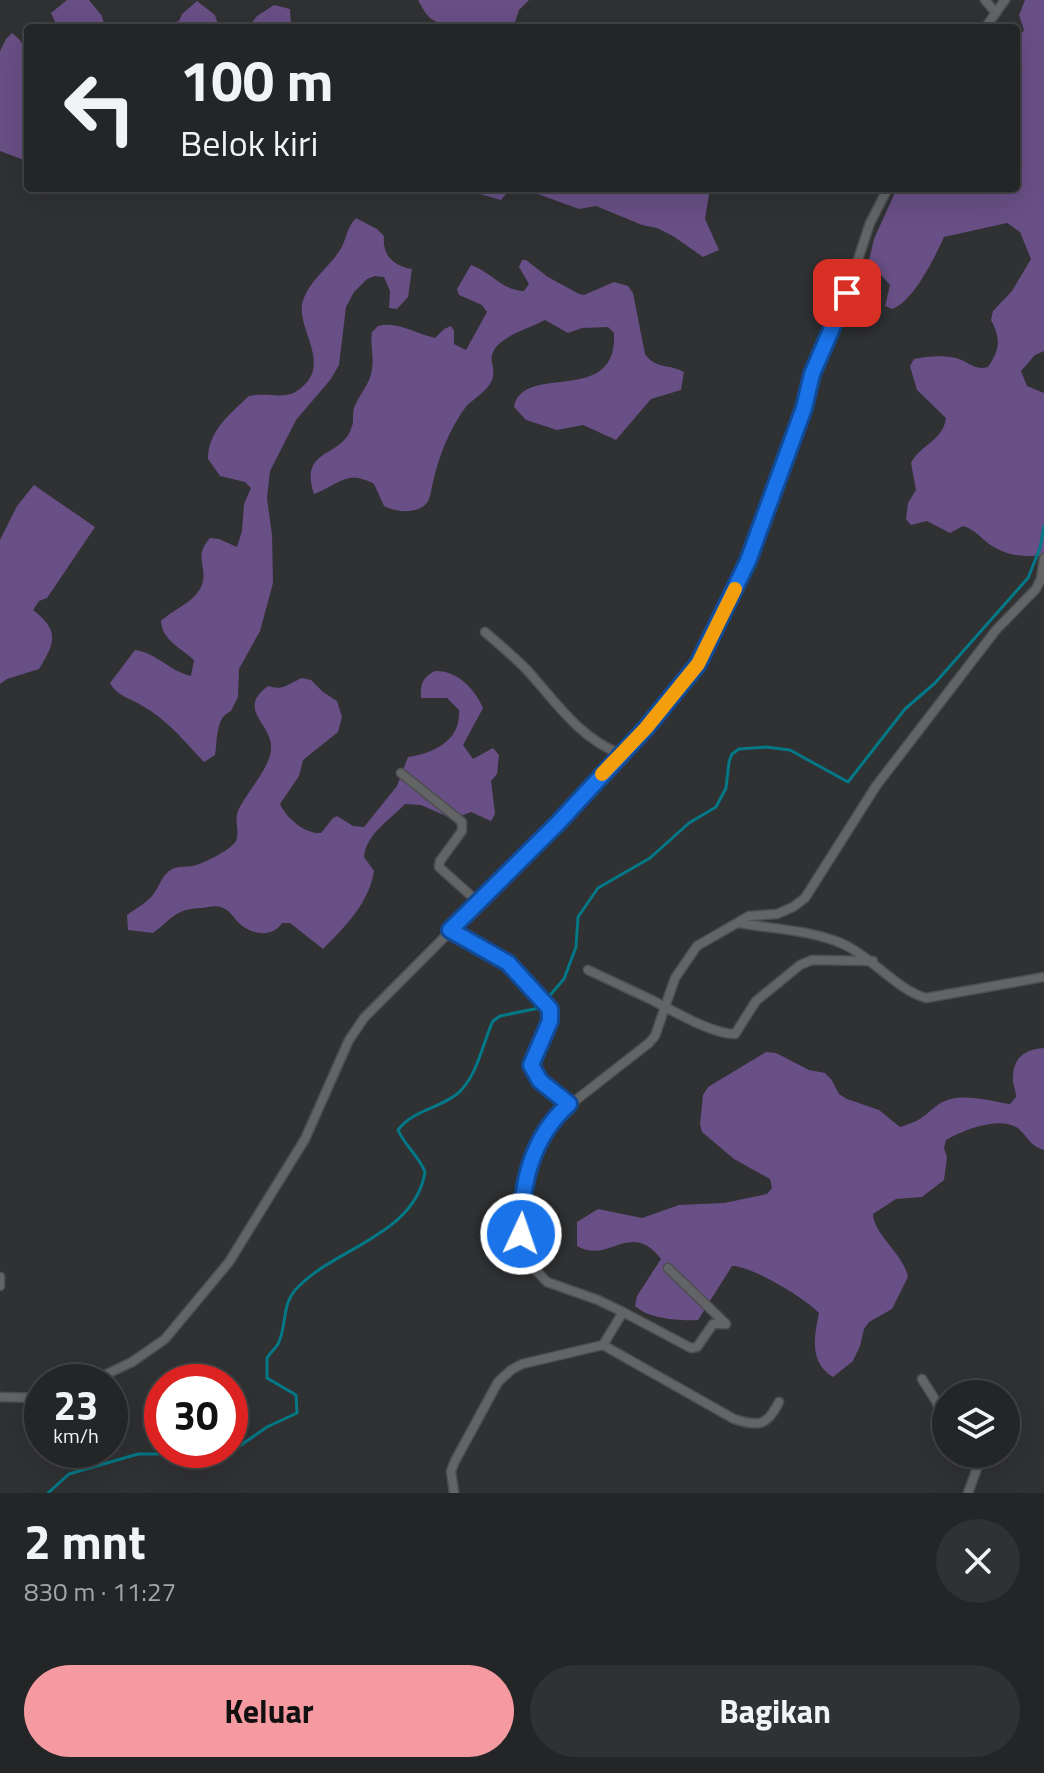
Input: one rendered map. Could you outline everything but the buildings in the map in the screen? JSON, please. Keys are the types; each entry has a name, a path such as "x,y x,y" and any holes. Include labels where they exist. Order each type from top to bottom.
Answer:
{"street":[{"path":"985,0 996,13"},
{"path":"988,24 1005,0"},
{"path":"128,1364 165,1339 229,1262 305,1139 349,1040 364,1018 558,823 646,728 698,664 748,561 804,408 812,374 847,293 870,223 886,192"},
{"path":"668,1268 726,1324 713,1324 697,1347 691,1348 598,1300 547,1282 530,1264 521,1234 523,1199 532,1156 553,1118 644,1050 655,1036 675,978 697,946 749,916 772,915 788,910 805,898 876,786 996,630 1036,589 1044,558"},
{"path":"485,632 525,668 574,723 621,754"},
{"path":"401,773 462,822 462,831 439,867 478,902"},
{"path":"738,923 823,937 844,945 873,961 912,992 926,998 1044,977"},
{"path":"450,930 508,963 550,1009 550,1021 531,1065 540,1081 569,1104"},
{"path":"588,970 677,1015 719,1033 735,1034 756,1001 800,965 812,960 873,961"},
{"path":"0,1277 0,1286"},
{"path":"603,1345 623,1312"},
{"path":"454,1493 451,1471 455,1461 503,1376 522,1364 603,1345 734,1419 748,1423 763,1422 768,1420 779,1402"},
{"path":"922,1379 932,1395"},
{"path":"0,1397 24,1398"},
{"path":"968,1493 977,1468"}],"shaded area":[{"path":"67,0 89,0 102,16 104,24 56,24 51,13"},
{"path":"418,0 529,0 519,10 514,24 443,24 427,15"},
{"path":"1025,0 1044,0 1044,351 1035,355 1021,371 1027,386 1044,393 1044,554 1030,556 1002,551 963,526 950,533 927,521 911,525 906,519 908,503 916,490 911,463 941,432 946,418 917,390 910,366 914,359 941,356 956,358 979,368 988,367 998,344 991,320 993,311 1012,291 1031,259 1020,232 1007,223 944,237 908,298 892,309 885,306 890,285 881,275 867,269 874,239 895,192 1020,192 1020,36 1024,30 1019,15"},
{"path":"197,1 215,15 218,24 168,24 179,21 182,14"},
{"path":"274,5 290,9 291,24 251,24"},
{"path":"12,33 24,47 24,160 0,151 0,51"},
{"path":"473,192 511,192 501,200"},
{"path":"532,192 709,192 705,219 719,250 703,257 657,228 596,206 579,209"},
{"path":"356,218 384,236 385,249 390,258 412,269 408,297 397,309 389,308 390,291 384,277 375,276 367,279 354,292 346,307 339,365 296,420 270,471 267,498 273,583 260,631 239,669 238,697 220,724 215,755 204,762 168,724 119,693 110,683 135,650 191,676 194,660 168,639 161,621 201,588 204,575 202,555 210,538 237,547 244,504 251,488 245,482 220,476 208,459 212,440 221,424 249,396 292,394 308,381 314,360 302,315 304,297 340,250"},
{"path":"522,260 579,294 584,295 614,282 628,286 633,293 645,354 653,362 684,372 681,390 651,399 616,440 583,425 557,430 526,420 514,407 521,394 534,387 586,377 601,370 611,356 614,333 608,327 582,328 568,333 545,320 512,335 496,347 492,355 492,381 465,408 454,425 425,505 410,511 388,508 384,506 374,484 356,478 343,480 314,494 312,468 347,436 353,424 354,408 371,375 372,332 378,326 392,325 435,338 451,326 454,344 466,350 487,312 482,305 459,295 457,289 471,265 509,288 524,291 529,284 519,267"},
{"path":"34,485 95,527 47,598 39,601 33,610 47,624 52,637 49,651 39,669 0,684 0,540 17,506"},
{"path":"435,671 458,677 475,694 483,708 463,745 473,759 493,748 499,755 497,774 491,781 495,814 491,821 471,812 453,819 421,805 405,804 369,841 364,857 374,871 367,894 347,923 323,949 290,923 282,923 268,933 256,932 244,927 218,906 180,912 153,933 128,930 127,915 152,896 167,873 175,868 209,860 236,841 238,811 264,770 270,753 269,737 255,709 259,694 268,686 282,687 302,678 311,680 337,701 342,717 338,732 303,760 299,776 280,804 297,824 321,833 337,816 353,826 364,827 397,786 408,757 437,748 451,737 456,729 459,710 447,698 421,698 423,682"},
{"path":"1044,1048 1044,1150 1013,1125 1004,1123 983,1125 962,1132 946,1140 944,1180 922,1197 896,1199 873,1214 878,1229 901,1260 908,1277 892,1309 869,1322 864,1329 853,1361 833,1377 820,1364 815,1348 819,1313 778,1284 752,1271 732,1266 698,1320 665,1318 648,1314 635,1306 637,1296 661,1259 650,1248 629,1242 599,1250 577,1246 577,1222 598,1209 642,1218 679,1205 724,1203 767,1194 772,1188 770,1179 734,1159 702,1132 700,1124 703,1095 708,1087 766,1052 776,1053 809,1070 825,1073 839,1094 879,1110 900,1127 955,1098 1010,1104 1016,1097 1013,1080 1018,1059 1026,1052"}],"waterway":[{"path":"48,1493 69,1474 138,1454 228,1454 267,1427 297,1413 296,1395 267,1378 267,1358 278,1344 293,1293 315,1272 373,1238 407,1210 418,1193 425,1172 398,1130 411,1118 450,1099 464,1087 475,1069 493,1021 500,1016 539,1008 564,979 576,947 578,917 598,888 650,858 689,823 716,807 726,788 732,754 739,749 766,747 790,750 848,782 905,709 935,683 1028,578 1040,548 1044,526"}],"slow traffic":[{"path":"602,774 646,728 698,664 735,589"}],"route":[{"path":"521,1234 523,1199 532,1156 553,1118 569,1104 540,1081 531,1065 550,1021 550,1009 508,963 450,930 558,823 646,728 698,664 748,561 804,408 812,374 847,293"}]}
